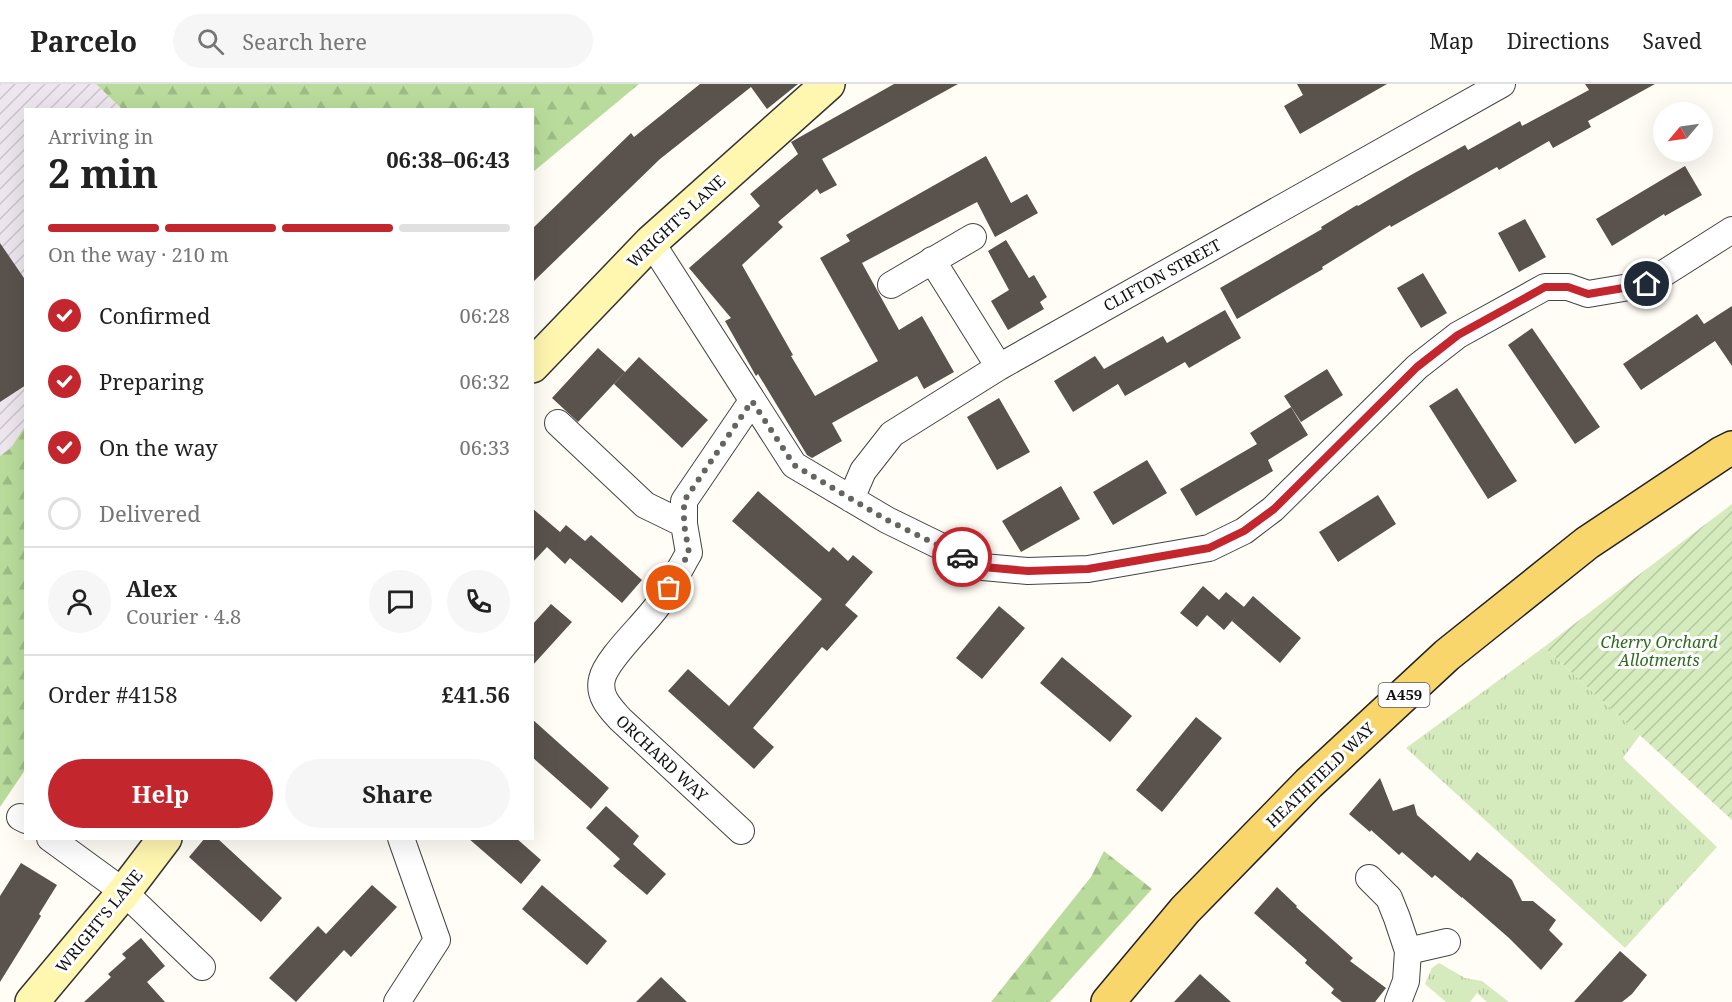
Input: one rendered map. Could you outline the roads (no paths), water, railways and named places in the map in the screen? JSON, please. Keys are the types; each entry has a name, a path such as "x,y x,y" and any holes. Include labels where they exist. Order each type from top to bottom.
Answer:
{"main road":[{"name":"HEATHFIELD WAY","path":"1118,998 1185,910 1295,798 1447,655 1587,543 1732,448"}],"street":[{"name":"WRIGHT'S LANE","path":"534,364 651,242 828,84"},
{"name":"CLIFTON STREET","path":"851,499 863,471 892,434 999,367 1502,84"},
{"path":"651,242 794,465 887,520 983,567 1028,571 1088,569 1209,548 1244,531 1274,509 1417,367 1458,335 1545,287 1568,287 1588,294 1647,284 1732,230"},
{"path":"891,285 973,237"},
{"path":"932,260 999,367"},
{"name":"ORCHARD WAY","path":"741,831 606,704 602,692 602,679 609,663 658,605 689,553 684,524 684,501 752,401"},
{"path":"558,423 645,505 684,524"},
{"path":"53,840 124,892 202,968"},
{"name":"WRIGHT'S LANE","path":"32,1002 124,892 163,840"},
{"path":"397,1002 437,940 402,840"},
{"path":"1369,878 1389,898 1408,951 1406,981 1398,1002"},
{"path":"1408,951 1447,942"}],"park label":[{"name":"Cherry Orchard Allotments","path":"1659,651"}]}
